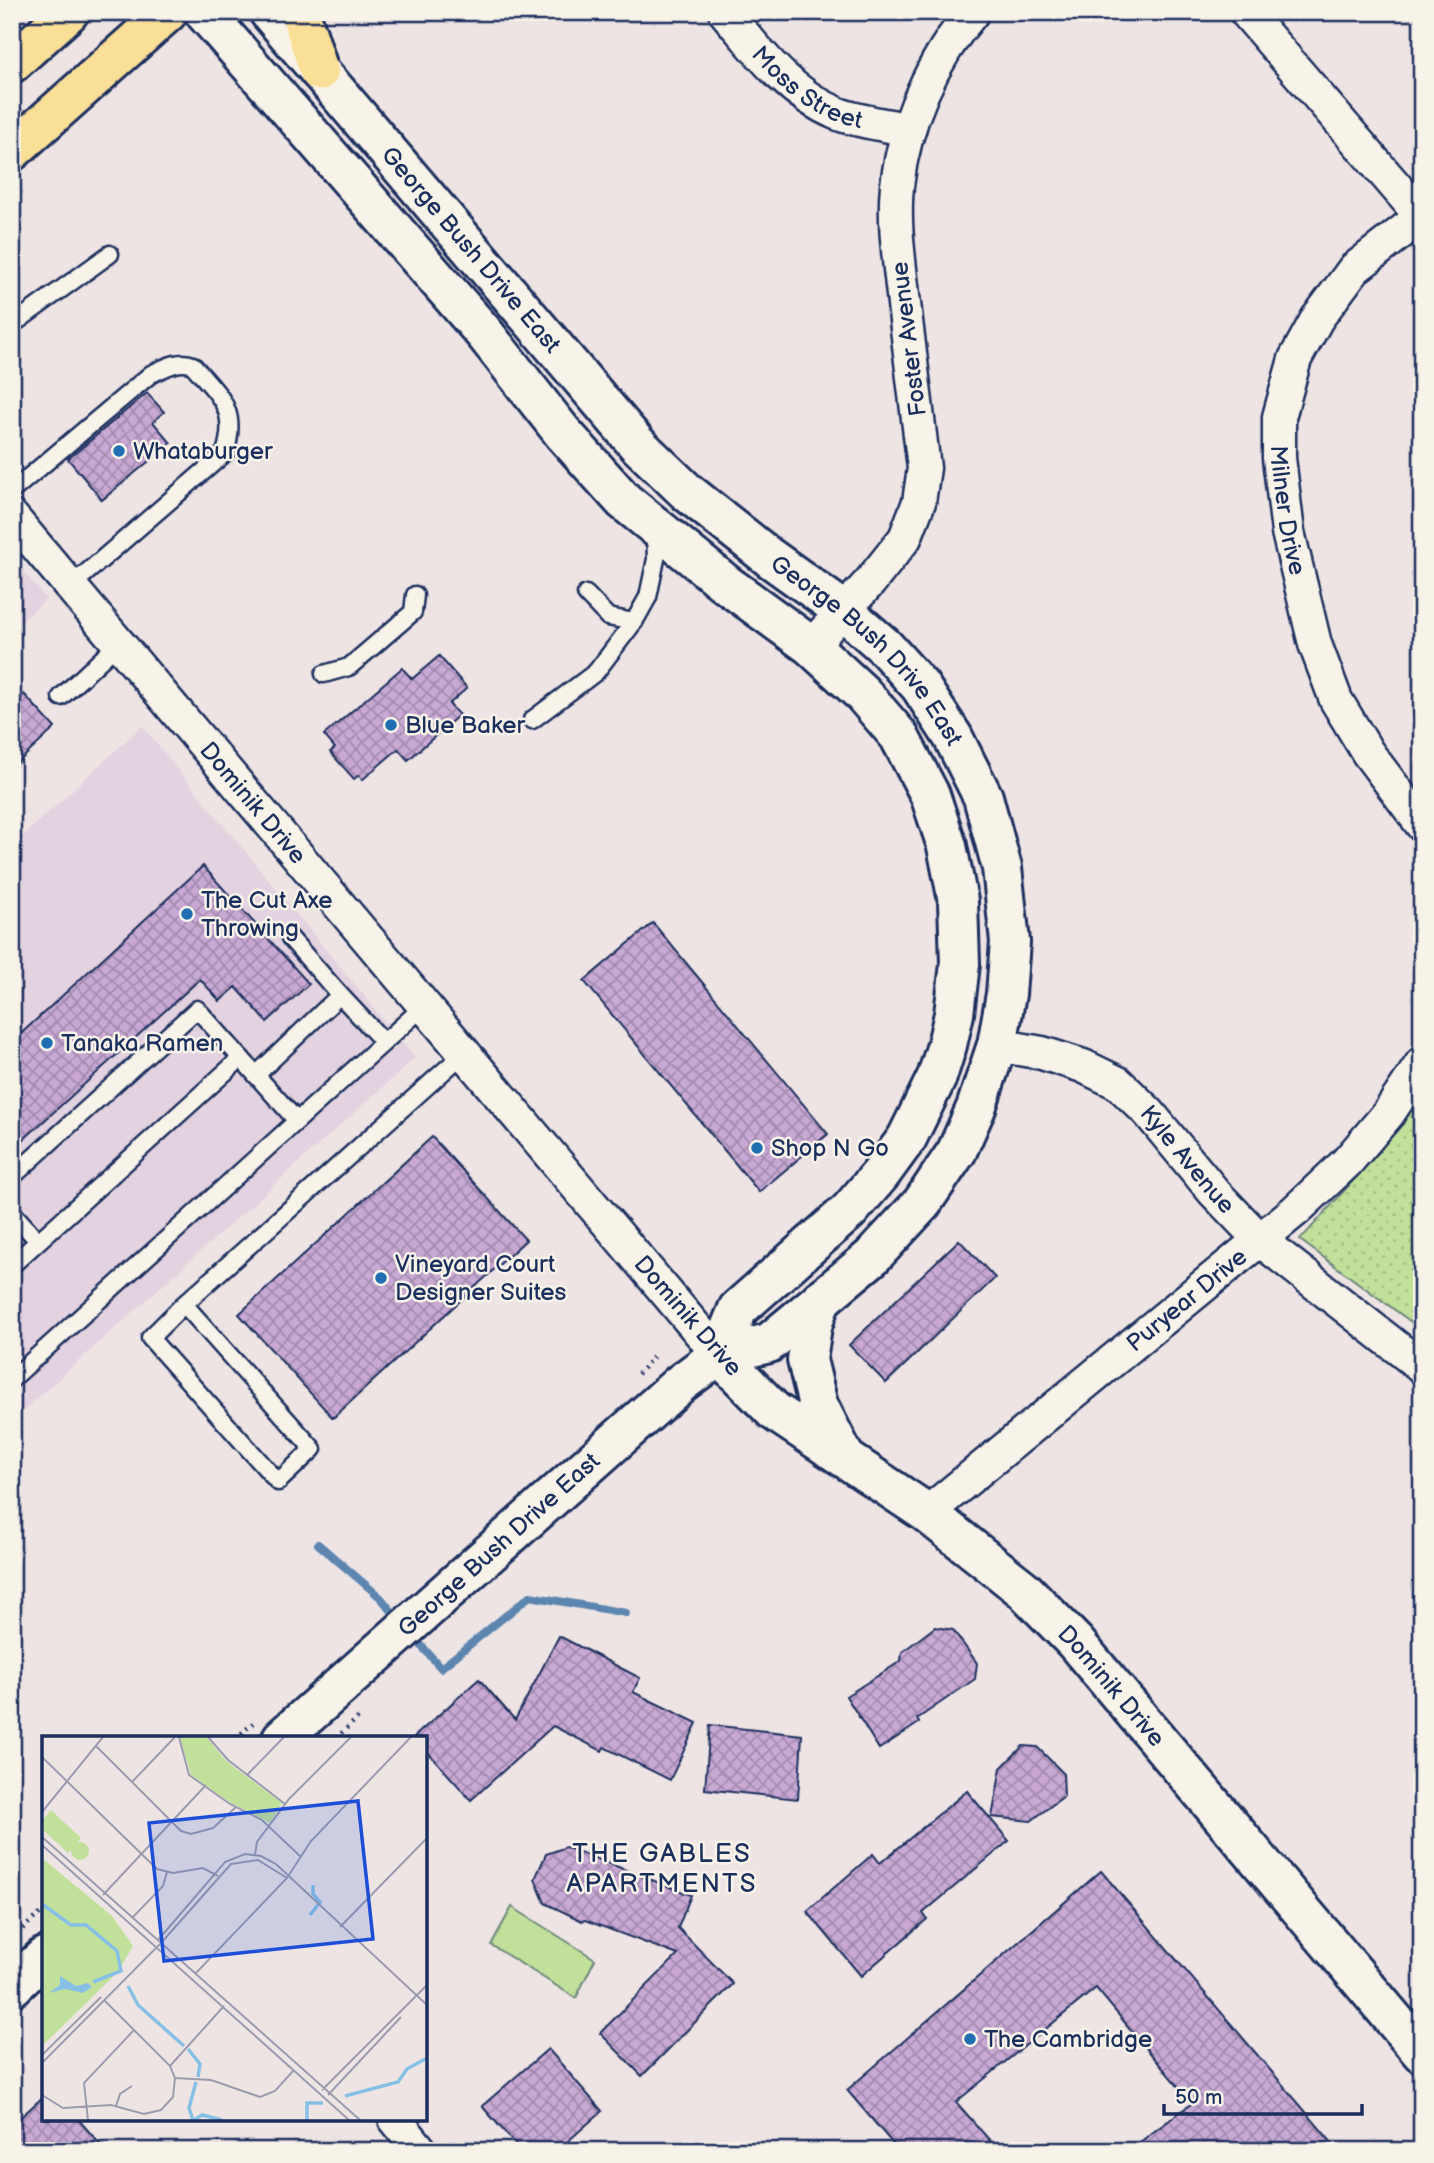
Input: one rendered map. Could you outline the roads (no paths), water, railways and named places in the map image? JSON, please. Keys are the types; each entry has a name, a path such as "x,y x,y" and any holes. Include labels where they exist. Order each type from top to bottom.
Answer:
{"main road":[{"path":"12,63 69,12"},
{"path":"12,151 167,12"},
{"path":"300,12 319,71"}],"street":[{"name":"George Bush Drive East","path":"204,12 485,334 563,433 624,501 726,584 811,646 862,693 899,736 930,795 947,846 958,901 960,964 954,1014 937,1077 907,1138 880,1175 849,1211 738,1309 719,1355"},
{"name":"George Bush Drive East","path":"269,12 637,444 687,492 759,550 844,611 884,646 920,686 953,737 984,797 1002,868 1010,942 1006,994 997,1045 976,1108 957,1151 922,1203 872,1257 769,1343 719,1355 681,1383 284,1736"},
{"name":"Moss Street","path":"725,12 774,70 802,92 836,113 909,130"},
{"name":"Foster Avenue","path":"811,646 870,582 905,538 919,502 924,468 898,246 897,187 909,130 926,85 956,32 973,12"},
{"path":"1246,12 1422,217"},
{"name":"Milner Drive","path":"1422,217 1354,269 1317,319 1295,359 1279,418 1279,458 1288,532 1315,643 1336,700 1368,753 1422,825"},
{"name":"Dominik Drive","path":"12,517 719,1355 774,1411 927,1513 1024,1590 1075,1642 1422,2053"},
{"name":"Kyle Avenue","path":"997,1045 1042,1053 1083,1066 1118,1083 1149,1113 1214,1192 1260,1240 1422,1367"},
{"name":"Puryear Drive","path":"927,1513 1296,1210 1347,1162 1388,1114 1422,1063"},
{"path":"821,1299 811,1326 807,1360 818,1405 845,1457"},
{"path":"12,1987 42,1959"},
{"path":"397,2121 421,2151"}],"lane":[{"path":"13,325 110,254"},
{"path":"12,491 151,374 162,369 188,362 226,404 230,432 225,453 71,586"},
{"path":"532,720 596,672 634,622 648,597 656,559 655,526"},
{"path":"586,594 608,617 634,622"},
{"path":"324,674 349,667 413,612 415,595"},
{"path":"61,697 118,644"},
{"path":"290,938 384,1042"},
{"path":"256,1075 340,995"},
{"path":"12,1379 424,1006"},
{"path":"12,1177 197,1009 297,1121"},
{"path":"184,1304 313,1449 278,1482 150,1338 184,1304 464,1053"},
{"path":"12,1265 241,1058"},
{"path":"12,1212 38,1241"}],"waterway":[{"path":"318,1544 381,1598 400,1621"},
{"path":"413,1636 441,1668 530,1596 626,1613"}],"place":[{"name":"Whataburger","path":"119,451"},
{"name":"Blue Baker","path":"391,725"},
{"name":"The Cut Axe Throwing","path":"187,914"},
{"name":"Tanaka Ramen","path":"47,1043"},
{"name":"Shop N Go","path":"757,1148"},
{"name":"Vineyard Court Designer Suites","path":"381,1278"},
{"name":"The Cambridge","path":"970,2039"}],"district":[{"name":"THE GABLES APARTMENTS","path":"662,1868"}]}
